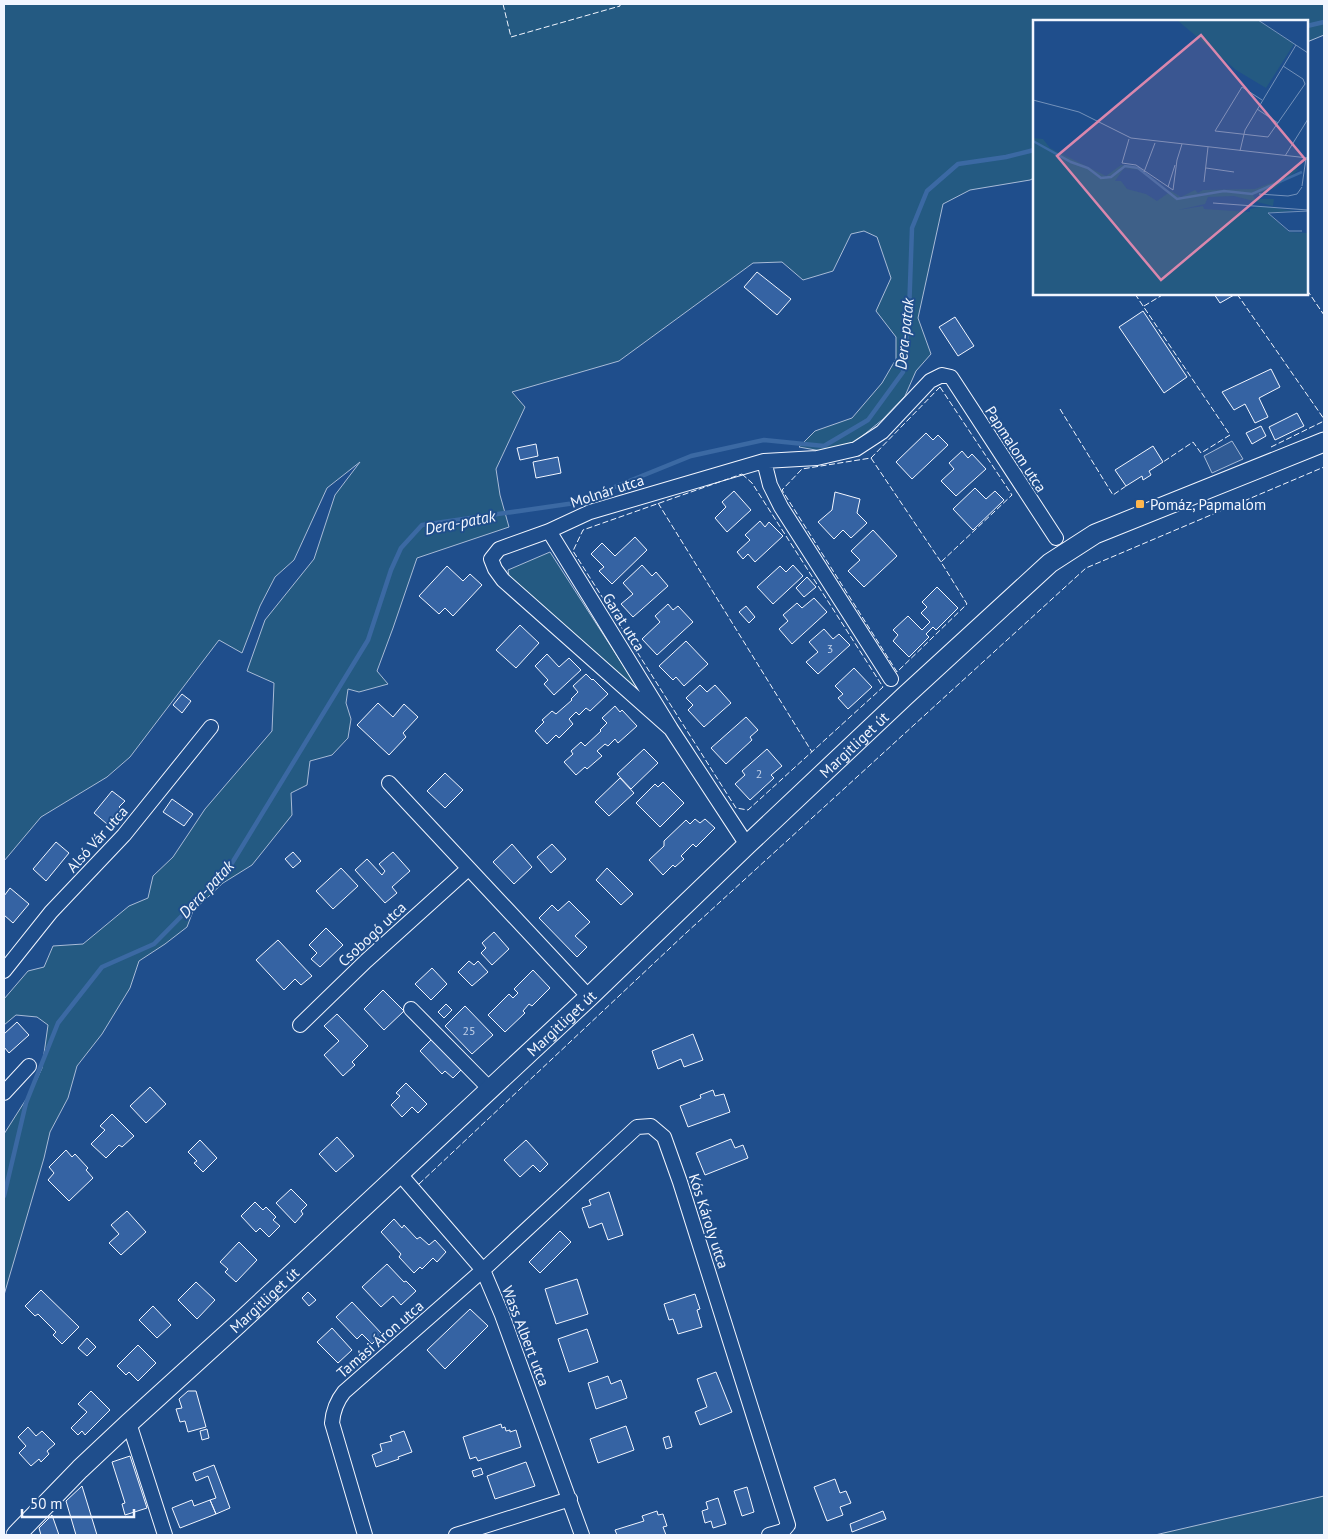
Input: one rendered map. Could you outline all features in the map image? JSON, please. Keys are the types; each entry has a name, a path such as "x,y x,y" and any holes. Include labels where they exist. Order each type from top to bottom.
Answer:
{"main road":[{"name":"Margitliget út","path":"16,1535 80,1469 589,998 747,845 1042,569 1095,534 1324,442"}],"street":[{"name":"Molnár utca","path":"503,580 494,570 491,559 499,549 549,531 590,512 764,461 817,458 856,449 882,432 930,381 942,374 950,378"},
{"name":"Papmalom utca","path":"950,378 1056,538"},
{"path":"764,461 770,486 781,507 891,679"},
{"name":"Garat utca","path":"549,531 671,729 747,845"},
{"name":"Garat utca","path":"503,580 671,729"},
{"name":"Alsó Vár utca","path":"4,970 51,912 124,835 211,727"},
{"path":"390,783 589,998"},
{"name":"Csobogó utca","path":"300,1025 366,961 468,868"},
{"path":"411,1009 490,1089"},
{"path":"4,1093 29,1066"},
{"name":"Kós Károly utca","path":"483,1270 637,1127 651,1126 664,1137 680,1182 788,1525 783,1531 770,1535"},
{"name":"Wass Albert utca","path":"399,1173 483,1270 502,1315 582,1535"},
{"name":"Tamási Áron utca","path":"365,1535 332,1423 334,1408 344,1392 483,1270"},
{"path":"129,1423 165,1535"},
{"path":"456,1535 570,1499"}],"shaded area":[{"path":"4,4 1324,4 1324,35 1308,42 1308,20 1033,20 1033,178 970,190 943,204 918,318 931,354 916,371 905,396 882,420 850,446 821,451 799,447 815,431 852,418 882,383 896,359 896,337 876,311 891,278 877,237 864,231 851,234 833,271 803,280 782,262 753,263 619,361 512,392 525,407 496,469 500,495 509,527 417,558 377,671 388,684 359,692 348,689 346,703 351,719 348,738 332,755 310,761 307,785 291,793 292,815 252,865 223,883 193,911 187,927 139,961 130,988 102,1034 77,1066 68,1098 50,1132 4,1295 4,1134 32,1090 42,1068 48,1025 37,1017 16,1015 4,1025 4,999 28,971 44,967 53,946 83,944 129,906 148,898 153,876 173,857 205,809 272,731 274,683 247,671 265,620 314,559 335,495 360,462 327,488 294,560 275,577 260,606 242,653 219,640 130,757 107,777 41,817 4,861"},
{"path":"1232,441 1243,459 1212,473 1204,456"},
{"path":"550,552 643,696 509,576 508,570"},
{"path":"1324,1496 1324,1535 1155,1535"}],"building":[{"path":"757,272 791,299 777,315 744,287"},
{"path":"1215,295 1234,295 1220,303"},
{"path":"1143,311 1187,377 1164,393 1119,327"},
{"path":"955,317 974,346 958,356 939,327"},
{"path":"1271,369 1280,387 1259,398 1268,417 1255,423 1245,404 1234,410 1222,392"},
{"path":"1297,413 1304,426 1275,440 1269,427"},
{"path":"1261,426 1266,436 1252,444 1246,433"},
{"path":"926,433 933,440 938,435 948,445 912,479 896,462"},
{"path":"536,444 538,456 520,460 517,448"},
{"path":"1153,446 1163,462 1149,471 1151,475 1143,480 1142,476 1126,486 1115,470"},
{"path":"962,451 968,458 972,454 986,469 956,496 941,481 954,469 949,463"},
{"path":"558,457 561,473 536,478 533,462"},
{"path":"975,488 986,499 995,491 1004,500 973,530 953,509"},
{"path":"734,491 751,510 727,532 715,518 726,507 722,502"},
{"path":"835,492 860,499 857,513 867,523 851,538 843,530 834,539 818,522 832,510"},
{"path":"760,521 765,527 769,522 783,536 755,562 748,554 743,559 737,552 750,540 745,535"},
{"path":"873,530 897,556 864,587 848,571 860,560 851,551"},
{"path":"635,537 647,550 612,584 599,571 604,567 591,554 602,543 615,556"},
{"path":"642,565 652,576 656,572 668,586 633,617 621,604 633,594 623,583"},
{"path":"793,565 803,576 773,604 757,587 780,566 786,572"},
{"path":"447,566 463,581 470,574 482,585 453,616 445,608 439,614 419,596"},
{"path":"807,577 816,587 804,597 796,588"},
{"path":"937,587 958,608 936,630 933,627 926,634 929,637 909,657 893,641 898,635 893,630 908,616 922,630 930,622 921,613 927,607 922,602"},
{"path":"814,598 827,612 792,644 779,629 788,621 783,615 797,603 802,608"},
{"path":"668,604 673,610 678,606 693,622 657,655 642,639 660,622 655,616"},
{"path":"746,606 755,617 749,623 739,612"},
{"path":"520,625 539,643 516,668 496,650"},
{"path":"824,629 833,639 839,634 850,645 818,674 806,662 818,652 809,642"},
{"path":"686,641 708,664 684,686 676,677 673,680 659,666"},
{"path":"547,654 559,667 569,658 581,670 554,695 544,684 548,680 535,666"},
{"path":"854,668 872,687 848,709 838,698 843,694 835,686"},
{"path":"586,674 608,694 590,711 586,708 579,715 576,712 569,719 573,724 559,738 556,735 547,744 535,731 544,722 542,720 552,711 556,714 572,700 578,692 573,686"},
{"path":"700,685 707,692 715,685 731,703 704,727 688,710 693,705 686,698"},
{"path":"182,694 191,701 182,713 173,705"},
{"path":"378,703 393,717 404,704 418,717 403,733 406,737 389,755 357,725"},
{"path":"615,706 620,712 622,710 637,726 618,743 615,739 608,746 605,744 597,751 602,756 587,769 585,767 576,775 564,762 573,754 571,751 581,742 585,746 601,731 607,723 602,718"},
{"path":"746,717 758,730 750,737 752,740 726,764 711,748"},
{"path":"644,749 658,763 631,789 617,774"},
{"path":"767,749 782,766 771,775 774,778 750,800 735,784 745,775 742,771"},
{"path":"445,773 463,790 445,808 427,791"},
{"path":"620,778 634,793 609,816 595,802"},
{"path":"663,782 684,803 660,827 636,803 655,784 658,787"},
{"path":"112,791 125,801 119,807 124,811 117,819 113,816 107,824 94,813"},
{"path":"172,799 193,814 184,826 163,812"},
{"path":"695,819 700,823 705,819 715,828 696,847 693,844 681,856 684,859 675,867 673,865 663,875 649,860 664,846 664,841 686,820 690,824"},
{"path":"56,842 69,853 46,881 33,869"},
{"path":"512,844 532,867 514,884 493,862"},
{"path":"552,844 566,859 551,873 537,857"},
{"path":"293,852 301,861 293,868 285,859"},
{"path":"393,852 410,871 392,887 397,893 385,903 355,870 367,859 382,875 385,871 379,864"},
{"path":"341,868 358,886 333,909 316,891"},
{"path":"607,868 633,894 621,905 596,880"},
{"path":"10,888 29,904 13,923 4,915 4,896"},
{"path":"569,901 590,922 575,936 587,947 577,957 539,918 552,905 558,911"},
{"path":"326,928 343,945 320,967 311,959 317,953 309,945"},
{"path":"494,932 509,949 492,965 481,953 486,948 482,943"},
{"path":"278,940 312,976 301,985 295,979 284,990 256,960"},
{"path":"469,961 474,965 478,961 488,972 472,986 458,972"},
{"path":"432,968 447,984 431,1000 415,984"},
{"path":"533,970 550,988 532,1006 529,1004 523,1011 525,1013 505,1032 488,1015 509,994 513,998 518,993 514,989"},
{"path":"383,990 404,1011 384,1030 364,1009"},
{"path":"446,1004 452,1010 444,1018 438,1012"},
{"path":"465,1006 493,1035 472,1054 445,1026"},
{"path":"337,1014 368,1046 352,1062 355,1065 343,1076 324,1055 339,1041 324,1026"},
{"path":"17,1022 29,1035 9,1053 4,1047 4,1034"},
{"path":"693,1034 703,1060 684,1067 681,1059 658,1069 652,1051"},
{"path":"433,1038 463,1068 453,1078 445,1071 442,1074 420,1051"},
{"path":"406,1083 427,1104 418,1113 412,1107 402,1117 391,1105 400,1096 396,1093"},
{"path":"150,1087 166,1104 146,1123 130,1106"},
{"path":"713,1090 715,1096 724,1094 730,1112 688,1127 680,1106 701,1098 700,1095"},
{"path":"112,1114 134,1136 122,1147 119,1145 106,1158 91,1144 105,1130 100,1126"},
{"path":"337,1137 354,1156 336,1172 319,1154"},
{"path":"731,1139 735,1148 743,1145 748,1158 705,1175 696,1153"},
{"path":"200,1140 217,1158 203,1172 194,1163 197,1161 188,1152"},
{"path":"526,1140 548,1164 540,1172 533,1165 520,1177 504,1160"},
{"path":"66,1150 72,1157 75,1154 88,1168 86,1170 93,1178 69,1201 48,1180 54,1173 49,1167"},
{"path":"291,1189 307,1205 301,1211 303,1214 295,1223 276,1203"},
{"path":"609,1192 623,1235 608,1240 602,1223 589,1228 582,1208 591,1205 589,1200"},
{"path":"255,1202 263,1210 266,1207 276,1217 273,1220 280,1226 269,1237 260,1228 256,1232 241,1216"},
{"path":"127,1211 146,1232 121,1255 109,1243 119,1234 111,1225"},
{"path":"394,1219 402,1228 404,1225 417,1239 420,1237 429,1245 435,1240 446,1252 437,1262 433,1258 422,1269 420,1267 414,1273 399,1257 401,1254 381,1232"},
{"path":"560,1231 571,1242 540,1273 529,1262"},
{"path":"239,1242 257,1260 236,1282 225,1272 228,1269 220,1262"},
{"path":"387,1264 404,1282 406,1281 416,1291 401,1305 393,1296 381,1307 362,1287"},
{"path":"577,1279 588,1314 556,1324 545,1289"},
{"path":"196,1282 215,1300 197,1319 178,1300"},
{"path":"41,1290 79,1327 62,1344 53,1335 56,1332 38,1314 35,1316 25,1306"},
{"path":"308,1292 316,1300 309,1306 302,1298"},
{"path":"695,1294 700,1309 697,1310 702,1327 678,1334 673,1319 669,1320 664,1304"},
{"path":"352,1302 382,1334 372,1344 362,1334 357,1339 336,1317"},
{"path":"153,1306 171,1325 157,1338 139,1320"},
{"path":"470,1309 488,1326 445,1369 427,1350"},
{"path":"332,1328 352,1350 338,1363 317,1342"},
{"path":"587,1329 598,1362 569,1372 558,1339"},
{"path":"87,1338 96,1347 87,1356 78,1348"},
{"path":"138,1345 156,1363 138,1381 129,1372 126,1375 117,1366"},
{"path":"716,1372 732,1412 700,1425 695,1412 707,1407 697,1379"},
{"path":"608,1376 611,1384 621,1380 627,1398 596,1409 588,1383"},
{"path":"91,1391 110,1410 85,1435 82,1431 78,1435 71,1428 87,1412 78,1404"},
{"path":"188,1391 196,1391 206,1427 188,1432 185,1421 180,1422 176,1409 182,1408 179,1399"},
{"path":"501,1424 502,1428 505,1427 506,1431 516,1430 521,1447 478,1461 476,1457 470,1459 463,1437"},
{"path":"626,1426 634,1450 598,1463 590,1439"},
{"path":"28,1427 36,1436 42,1431 55,1444 47,1451 49,1454 41,1462 39,1459 31,1466 19,1453 26,1446 18,1437"},
{"path":"207,1429 209,1438 202,1440 200,1431"},
{"path":"404,1431 412,1452 376,1467 372,1455 382,1451 380,1444 392,1441 390,1436"},
{"path":"669,1436 672,1447 666,1449 663,1438"},
{"path":"130,1456 147,1508 125,1515 122,1504 125,1503 112,1462"},
{"path":"526,1462 535,1486 495,1499 487,1476"},
{"path":"214,1465 230,1508 216,1514 210,1500 216,1498 208,1476 196,1481 193,1473"},
{"path":"481,1468 483,1474 474,1477 472,1471"},
{"path":"835,1479 840,1493 846,1491 851,1503 840,1507 843,1515 827,1521 814,1487"},
{"path":"82,1486 97,1535 76,1535 66,1501"},
{"path":"747,1487 754,1512 742,1516 734,1491"},
{"path":"718,1498 726,1524 713,1528 711,1521 705,1523 702,1511 708,1509 706,1502"},
{"path":"192,1500 194,1506 210,1500 216,1514 180,1528 172,1508"},
{"path":"657,1511 658,1515 663,1514 667,1526 663,1527 666,1535 617,1535 615,1530 644,1521 642,1516"},
{"path":"883,1511 886,1519 852,1532 850,1524"},
{"path":"52,1515 59,1535 41,1535 39,1528"}],"waterway":[{"name":"Dera-patak","path":"1308,26 1324,22"},
{"name":"Dera-patak","path":"4,1196 26,1103 58,1023 102,967 154,944 229,868 368,640 391,570 401,548 422,525 575,503 691,456 764,440 824,446 868,420 903,372 909,313 912,228 927,191 958,164 1006,157 1033,150"}],"fence":[{"path":"503,4 511,37 620,6 620,4"},
{"path":"1308,291 1324,315"},
{"path":"1136,295 1230,435 1201,453 1193,442 1163,462"},
{"path":"1144,306 1162,295"},
{"path":"1238,295 1324,419"},
{"path":"940,387 1012,495 941,562 967,604 897,672 782,490 802,469 871,458 940,387"},
{"path":"1060,409 1113,495 1126,486"},
{"path":"1271,447 1324,421"},
{"path":"871,458 941,562"},
{"path":"419,1184 686,933 1086,568 1324,467"},
{"path":"742,474 752,483 883,687 748,810 736,808 573,551 583,530 742,474"},
{"path":"658,503 812,752"}],"place":[{"name":"Pomáz, Papmalom","path":"1140,504"}]}
